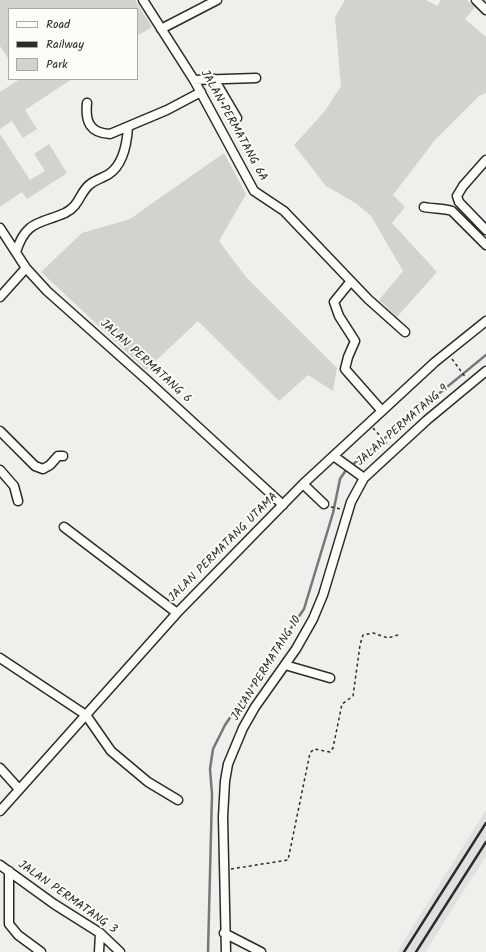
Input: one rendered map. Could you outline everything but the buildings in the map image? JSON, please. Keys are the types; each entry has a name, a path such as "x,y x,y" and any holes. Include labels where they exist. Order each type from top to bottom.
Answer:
{"street":[{"name":"JALAN PERMATANG 6A","path":"143,0 201,92 254,191 284,211 368,299 405,332"},
{"path":"161,29 218,0"},
{"path":"476,0 486,10"},
{"path":"194,80 256,78"},
{"path":"214,79 237,118"},
{"path":"87,103 86,114 88,123 94,130 101,133 110,134 185,102 201,92"},
{"path":"16,252 26,232 33,224 65,213 80,201 88,186 111,173 120,162 127,141 128,127"},
{"path":"486,160 463,186 457,196 459,202 486,230"},
{"path":"424,207 435,210 447,209 452,211 486,244"},
{"name":"JALAN PERMATANG 6","path":"0,228 26,268 47,290 148,380 283,505"},
{"path":"0,297 26,268"},
{"path":"351,281 334,302 339,316 355,341 348,357 345,369 382,411"},
{"name":"JALAN PERMATANG UTAMA","path":"0,811 177,613 303,484 447,352 486,321"},
{"name":"JALAN PERMATANG 9","path":"334,456 362,476 486,371"},
{"path":"0,431 34,466 43,469 50,465 58,456 63,456"},
{"path":"0,470 14,486 18,501"},
{"name":"JALAN PERMATANG 10","path":"226,952 224,933 225,870 223,817 228,764 243,728 255,707 285,664 313,619 323,595 351,502 362,476"},
{"path":"303,484 327,505"},
{"path":"64,527 177,613"},
{"path":"0,658 86,715 111,750 148,782 178,800"},
{"path":"285,664 330,678"},
{"path":"0,768 19,789"},
{"name":"JALAN PERMATANG 3","path":"0,865 54,904 100,933 120,952"},
{"path":"8,871 9,924 18,935 41,952"},
{"path":"99,952 100,933"},
{"path":"224,933 260,952"}],"path":[{"path":"447,352 467,379"},
{"path":"374,430 385,442"},
{"path":"327,505 343,510"},
{"path":"225,870 288,860 310,753 314,749 330,752 333,748 342,704 353,696 360,645 363,635 373,633 388,638 401,634"}],"shaded area":[{"path":"486,810 486,856 425,952 397,952"}],"green space":[{"path":"0,0 135,0 152,27 138,35 138,8 8,8 8,58 0,46"},
{"path":"345,0 426,0 437,6 441,0 467,0 475,7 465,19 486,37 486,93 479,96 435,140 393,195 405,207 392,223 437,272 397,317 379,300 403,271 371,216 357,204 326,186 294,145 325,111 341,86 335,17"},
{"path":"18,80 70,80 25,110 37,129 23,138 12,121 0,129 0,92"},
{"path":"0,134 30,180 45,171 34,154 49,144 67,173 27,199 22,192 0,207"},
{"path":"224,153 246,194 219,241 246,277 337,368 333,391 308,375 279,401 198,321 146,370 41,272 82,233 130,219"}],"waterway":[{"path":"208,952 212,794 210,769 213,749 225,725 304,609 333,513 340,479 346,470 486,355"}],"railway":[{"path":"404,952 486,823"},
{"path":"416,952 486,842"}]}
